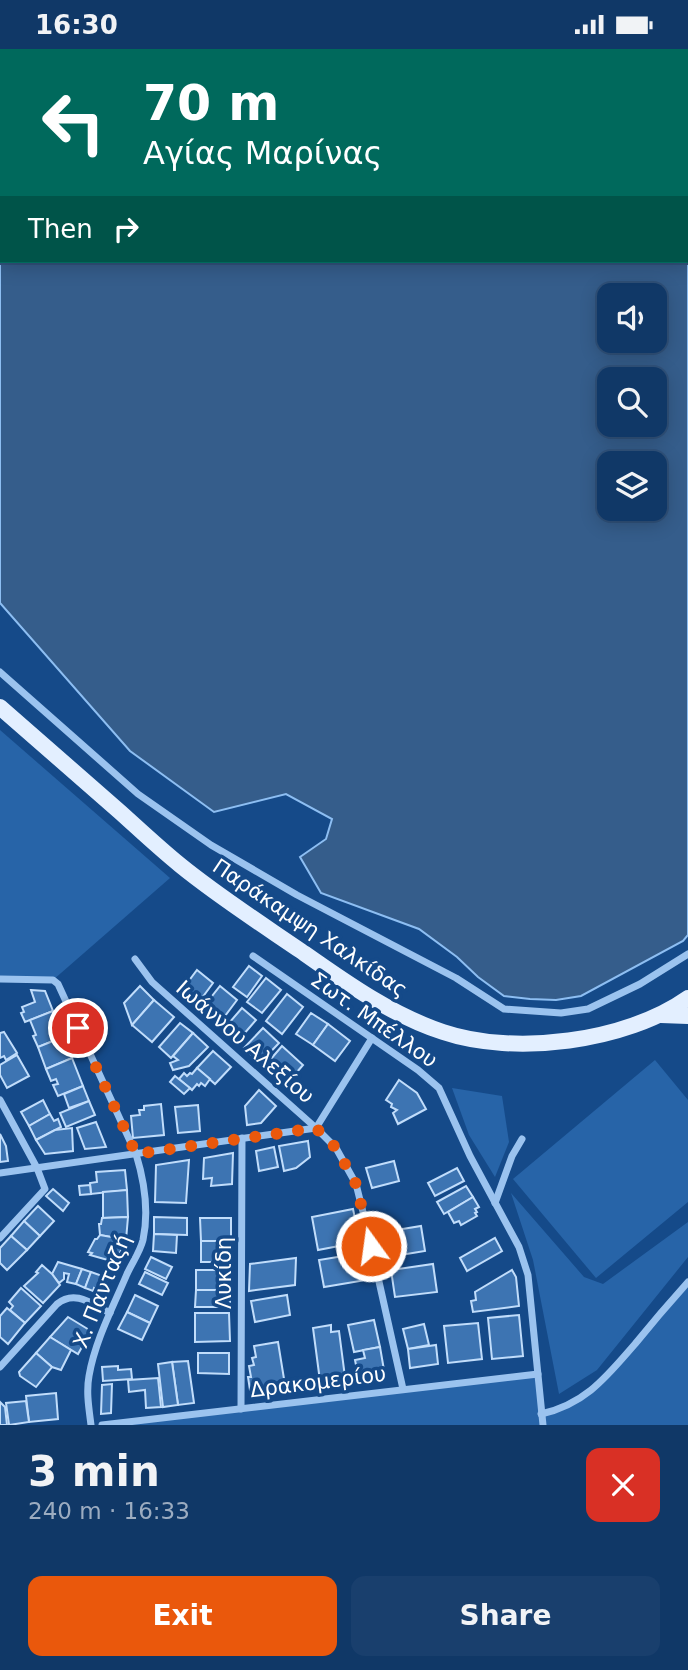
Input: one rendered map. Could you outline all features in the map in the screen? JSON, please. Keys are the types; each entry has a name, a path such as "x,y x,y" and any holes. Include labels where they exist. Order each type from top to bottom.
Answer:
{"main road":[{"name":"Παράκαμψη Χαλκίδας","path":"0,708 187,871 330,971 418,1023 474,1040 527,1043 571,1040 637,1024 661,1015 688,998"},
{"path":"661,1015 688,1016"}],"street":[{"path":"0,672 138,793 211,845 297,895 456,978 504,1009 561,1013 588,1009 640,984 688,954"},
{"name":"Σωτ. Μπέλλου","path":"253,955 418,1070 439,1088 462,1141 519,1247 528,1275 542,1425"},
{"name":"Ιωάννου Αλεξίου","path":"135,959 152,982 336,1148 356,1184 403,1389"},
{"name":"Χ. Πανταζή","path":"0,979 53,980 58,984 136,1154 142,1174 145,1225 143,1242 110,1313 91,1365 88,1380 91,1425"},
{"path":"0,1173 316,1128 372,1038"},
{"path":"0,1100 46,1189 0,1238"},
{"name":"Λυκίδη","path":"241,1409 242,1139"},
{"path":"495,1203 512,1156 522,1139"},
{"path":"541,1414 572,1403 593,1389 612,1371 688,1282"},
{"path":"0,1367 57,1304 70,1296 110,1313"},
{"name":"Δρακομερίου","path":"102,1425 538,1374"}],"shaded area":[{"path":"0,263 688,263 688,935 683,941 581,996 556,1000 504,996 419,929 321,893 300,857 326,839 332,819 286,794 214,812 130,751 0,603"},
{"path":"0,730 170,878 53,980 0,979"},
{"path":"655,1060 688,1100 688,1202 596,1278 513,1179"},
{"path":"452,1088 502,1096 509,1142 495,1177 469,1135"},
{"path":"511,1193 584,1277 603,1284 688,1222 688,1257 597,1370 559,1394 533,1260"},
{"path":"688,1282 688,1425 102,1425 538,1374 542,1414 593,1389"}],"building":[{"path":"249,966 262,976 247,997 233,987"},
{"path":"197,970 213,983 196,1006 179,994"},
{"path":"266,978 281,990 262,1013 247,1002"},
{"path":"140,986 154,1000 132,1025 124,1003"},
{"path":"220,986 237,1000 219,1024 201,1010"},
{"path":"31,990 45,991 53,1011 25,1022 21,1013 24,1012 22,1007 35,1002"},
{"path":"287,994 303,1007 282,1034 266,1021"},
{"path":"154,1000 174,1017 152,1042 132,1025"},
{"path":"242,1008 256,1020 237,1042 223,1030"},
{"path":"53,1011 63,1037 38,1047 30,1020"},
{"path":"311,1013 328,1024 313,1045 296,1034"},
{"path":"180,1023 193,1033 171,1058 159,1047"},
{"path":"328,1024 350,1041 335,1061 313,1045"},
{"path":"263,1028 279,1043 260,1063 244,1048"},
{"path":"4,1032 17,1053 6,1060 4,1056 0,1058 0,1033"},
{"path":"193,1033 208,1047 189,1066 173,1070 170,1063 178,1060 173,1056"},
{"path":"63,1037 72,1058 46,1069 38,1047"},
{"path":"282,1046 303,1065 285,1086 277,1078 280,1075 275,1070 271,1073 264,1067"},
{"path":"213,1051 231,1067 215,1084 197,1068"},
{"path":"17,1055 29,1076 7,1088 0,1075 0,1065"},
{"path":"72,1058 83,1086 58,1096 53,1085 58,1084 56,1079 51,1081 46,1069"},
{"path":"197,1068 210,1079 205,1086 197,1084 192,1090 179,1079 184,1073 187,1076 192,1074"},
{"path":"175,1076 190,1088 184,1094 170,1082"},
{"path":"399,1080 417,1093 426,1109 398,1124 393,1113 397,1110 386,1100"},
{"path":"83,1086 89,1101 69,1108 64,1094"},
{"path":"259,1090 276,1106 261,1123 247,1125 245,1106"},
{"path":"43,1100 50,1114 29,1126 21,1112"},
{"path":"89,1101 95,1115 66,1127 60,1113"},
{"path":"161,1104 164,1135 133,1138 131,1116 140,1115 139,1110 144,1110 144,1106"},
{"path":"198,1105 200,1131 178,1133 175,1107"},
{"path":"50,1114 54,1121 58,1119 61,1127 36,1140 29,1126"},
{"path":"96,1122 106,1147 85,1149 77,1128"},
{"path":"72,1128 73,1151 45,1154 36,1140 55,1130"},
{"path":"0,1134 6,1146 8,1161 0,1162"},
{"path":"308,1141 310,1157 296,1168 284,1171 279,1146"},
{"path":"274,1147 278,1167 259,1171 256,1151"},
{"path":"233,1153 232,1184 211,1186 212,1178 203,1179 204,1158"},
{"path":"189,1160 186,1203 155,1202 156,1165"},
{"path":"394,1161 399,1181 372,1188 366,1168"},
{"path":"457,1168 464,1181 435,1196 428,1183"},
{"path":"125,1170 127,1190 91,1194 90,1183 97,1182 96,1172"},
{"path":"90,1185 91,1194 80,1195 79,1186"},
{"path":"466,1186 473,1197 444,1214 437,1202"},
{"path":"53,1189 69,1203 63,1211 46,1196"},
{"path":"127,1190 128,1217 103,1218 103,1192"},
{"path":"473,1197 479,1207 475,1209 477,1216 461,1225 459,1221 454,1223 448,1212"},
{"path":"38,1206 54,1221 40,1236 24,1221"},
{"path":"353,1209 360,1242 318,1250 312,1217"},
{"path":"128,1217 126,1240 100,1235 99,1224 102,1218"},
{"path":"154,1217 187,1218 187,1235 154,1234"},
{"path":"200,1218 231,1218 231,1241 201,1241"},
{"path":"24,1221 40,1236 27,1250 11,1236"},
{"path":"421,1226 425,1251 388,1257 384,1232"},
{"path":"154,1234 177,1235 176,1253 153,1251"},
{"path":"100,1235 123,1239 122,1242 125,1243 115,1262 90,1255 92,1253 88,1252"},
{"path":"11,1236 27,1250 7,1270 0,1263 0,1248"},
{"path":"495,1238 502,1251 467,1271 460,1258"},
{"path":"201,1241 231,1241 231,1262 201,1262"},
{"path":"362,1253 366,1280 324,1287 319,1260"},
{"path":"151,1257 172,1267 166,1279 145,1269"},
{"path":"296,1258 295,1285 249,1291 250,1264"},
{"path":"58,1262 82,1269 76,1284 67,1282 69,1274 64,1273 64,1279 59,1283 52,1274"},
{"path":"433,1264 437,1292 395,1297 391,1270"},
{"path":"42,1265 60,1285 43,1303 24,1286 38,1273 36,1272"},
{"path":"82,1269 91,1272 85,1288 76,1284"},
{"path":"196,1270 231,1270 230,1290 196,1290"},
{"path":"512,1270 516,1277 519,1306 473,1312 471,1301 476,1300 475,1292"},
{"path":"91,1272 108,1278 105,1285 101,1284 99,1291 85,1288"},
{"path":"145,1272 168,1283 162,1295 139,1284"},
{"path":"21,1288 41,1306 25,1323 10,1310 13,1306 9,1302"},
{"path":"196,1290 230,1290 230,1307 195,1307"},
{"path":"135,1295 158,1306 150,1323 127,1312"},
{"path":"287,1295 290,1315 255,1322 251,1301"},
{"path":"7,1308 25,1323 8,1344 0,1337 0,1316"},
{"path":"127,1312 150,1323 142,1340 118,1329"},
{"path":"195,1313 229,1313 230,1341 195,1342"},
{"path":"519,1315 523,1356 492,1359 488,1318"},
{"path":"68,1317 91,1331 78,1354 50,1337"},
{"path":"374,1320 380,1347 354,1352 348,1325"},
{"path":"478,1323 482,1359 448,1363 444,1326"},
{"path":"424,1324 429,1345 408,1349 403,1329"},
{"path":"331,1325 331,1332 339,1331 345,1377 320,1381 313,1328"},
{"path":"50,1337 71,1350 61,1370 52,1367 36,1353"},
{"path":"278,1342 285,1385 250,1390 249,1366 254,1365 252,1358 256,1357 254,1346"},
{"path":"436,1345 438,1364 410,1368 408,1349"},
{"path":"380,1347 384,1370 358,1375 355,1360 365,1358 363,1350"},
{"path":"36,1353 52,1367 36,1387 20,1376 19,1372"},
{"path":"198,1353 229,1353 229,1374 198,1373"},
{"path":"188,1361 194,1403 178,1405 172,1362"},
{"path":"172,1362 178,1405 163,1407 158,1364"},
{"path":"118,1366 118,1370 131,1369 132,1379 103,1381 102,1367"},
{"path":"158,1378 161,1407 146,1408 145,1390 129,1392 128,1380"},
{"path":"112,1384 111,1413 101,1414 102,1385"},
{"path":"56,1393 58,1419 29,1422 26,1396"},
{"path":"26,1401 29,1422 9,1425 6,1403"},
{"path":"0,1402 5,1407 7,1425 0,1425"}],"route":[{"path":"78,1028 136,1154 316,1128 336,1148 356,1184 371,1246"}]}
